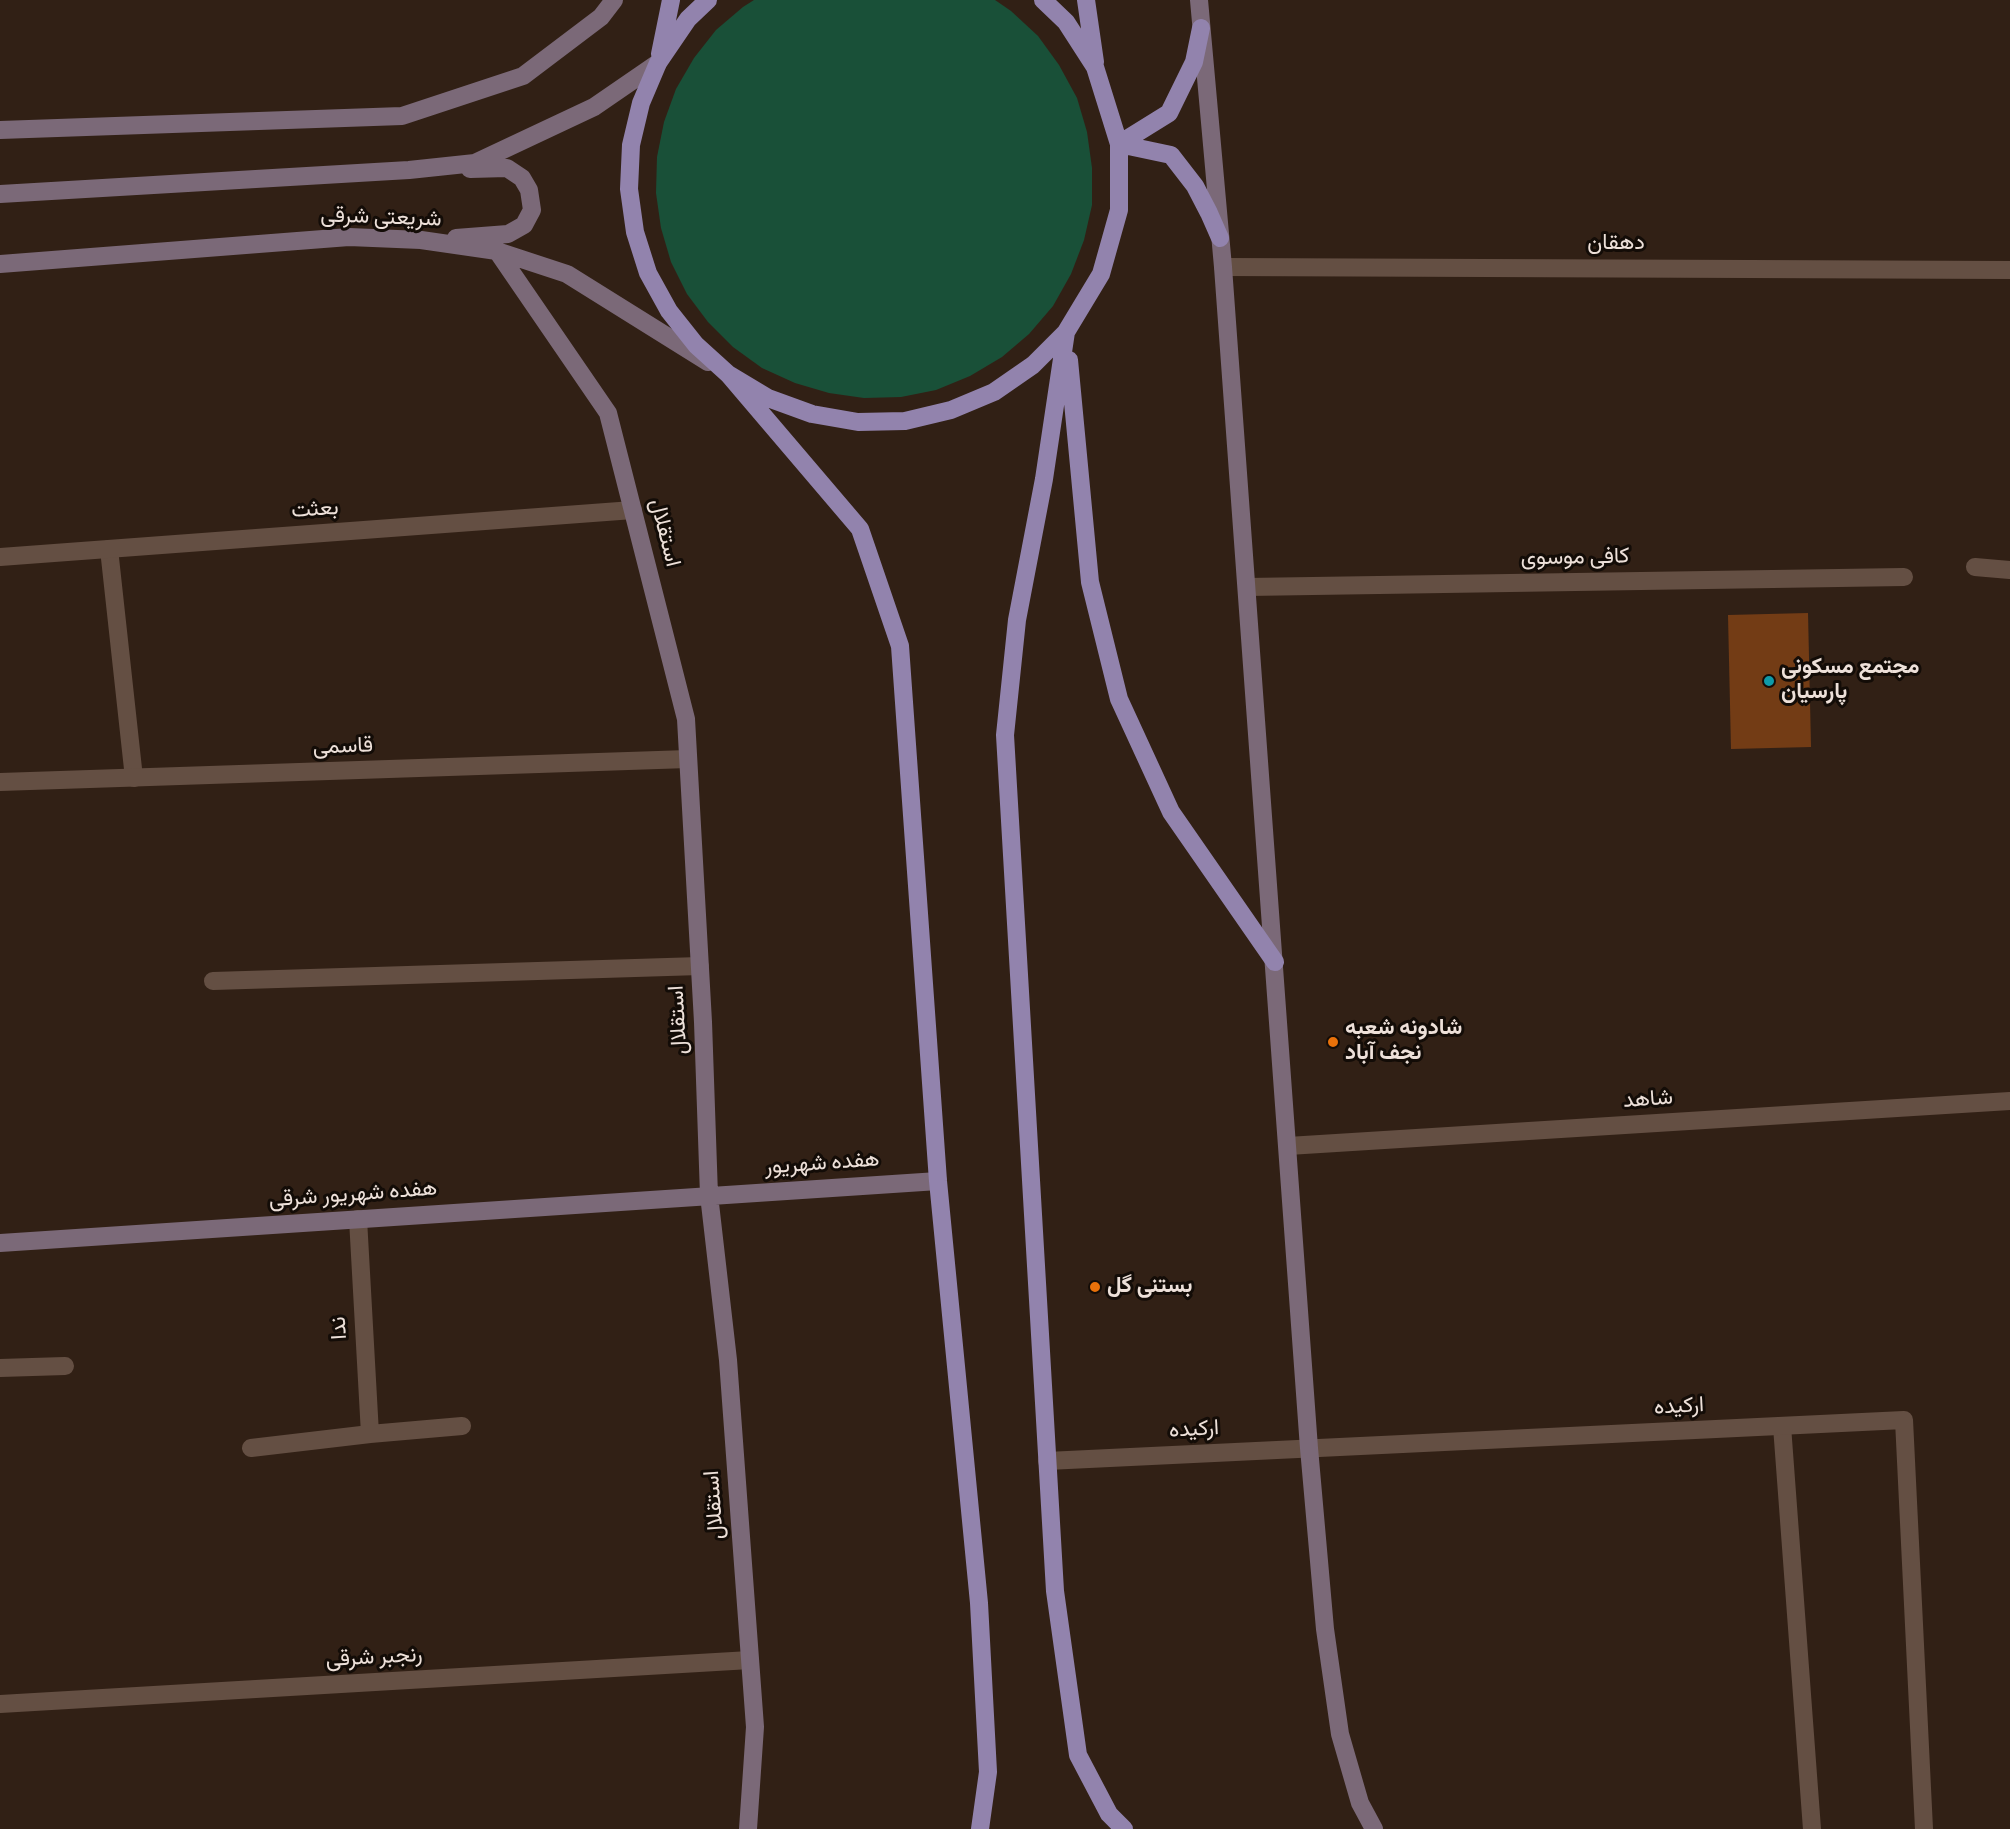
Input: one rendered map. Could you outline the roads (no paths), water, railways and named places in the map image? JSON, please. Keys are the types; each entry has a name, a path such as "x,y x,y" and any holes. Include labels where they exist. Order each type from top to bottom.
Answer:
{"main road":[{"path":"658,63 671,0"},
{"path":"708,0 688,19 658,63 641,103 631,146 629,189 635,232 648,273 669,311 696,345 728,374 860,529 900,646 938,1180 979,1603 988,1772 980,1829"},
{"path":"1043,0 1066,22 1095,67"},
{"path":"728,374 768,398 812,414 858,422 905,421 951,410 994,392 1033,365 1066,332 1101,274 1119,210 1119,144 1095,67 1086,0"},
{"path":"1119,144 1168,113 1194,62 1201,28"},
{"path":"1119,144 1171,155 1194,186 1220,238"},
{"path":"1066,332 1090,582 1119,699 1171,812 1275,962"},
{"path":"1066,332 1044,479 1017,620 1005,735 1055,1591 1078,1755 1109,1814 1124,1829"}],"street":[{"path":"0,130 402,116 523,76 601,17 614,0"},
{"path":"1199,0 1223,267 1325,1629 1340,1734 1360,1803 1374,1829"},
{"name":"شریعتی شرقی","path":"0,194 409,170 474,163 594,107 658,63"},
{"path":"409,170 507,168 522,178 529,190 532,210 524,225 508,234 421,240"},
{"name":"شریعتی شرقی","path":"0,264 349,237 421,240 497,251 567,274 728,374"},
{"name":"استقلال","path":"497,251 608,413 686,718 710,1195 728,1360 755,1727 748,1829"},
{"name":"دهقان","path":"1223,267 2010,270"},
{"name":"بعثت","path":"0,558 633,510"},
{"path":"109,549 134,778"},
{"path":"1975,567 2010,570"},
{"name":"کافی موسوی","path":"1247,588 1904,577"},
{"name":"قاسمی","path":"0,782 688,759"},
{"path":"213,981 700,966"},
{"name":"شاهد","path":"1288,1146 2010,1101"},
{"name":"هفده شهریور","path":"710,1195 938,1180"},
{"name":"هفده شهریور شرقی","path":"0,1243 710,1195"},
{"name":"ندا","path":"358,1219 370,1434"},
{"path":"0,1368 65,1366"},
{"name":"ارکیده","path":"1047,1461 1904,1420 1924,1829"},
{"path":"251,1448 462,1426"},
{"path":"1782,1426 1812,1829"},
{"name":"رنجبر شرقی","path":"0,1704 750,1660"}],"place":[{"name":"مجتمع مسکونی پارسیان","path":"1769,681"},
{"name":"شادونه شعبه نجف آباد","path":"1333,1042"},
{"name":"بستنی گل","path":"1095,1287"}]}
